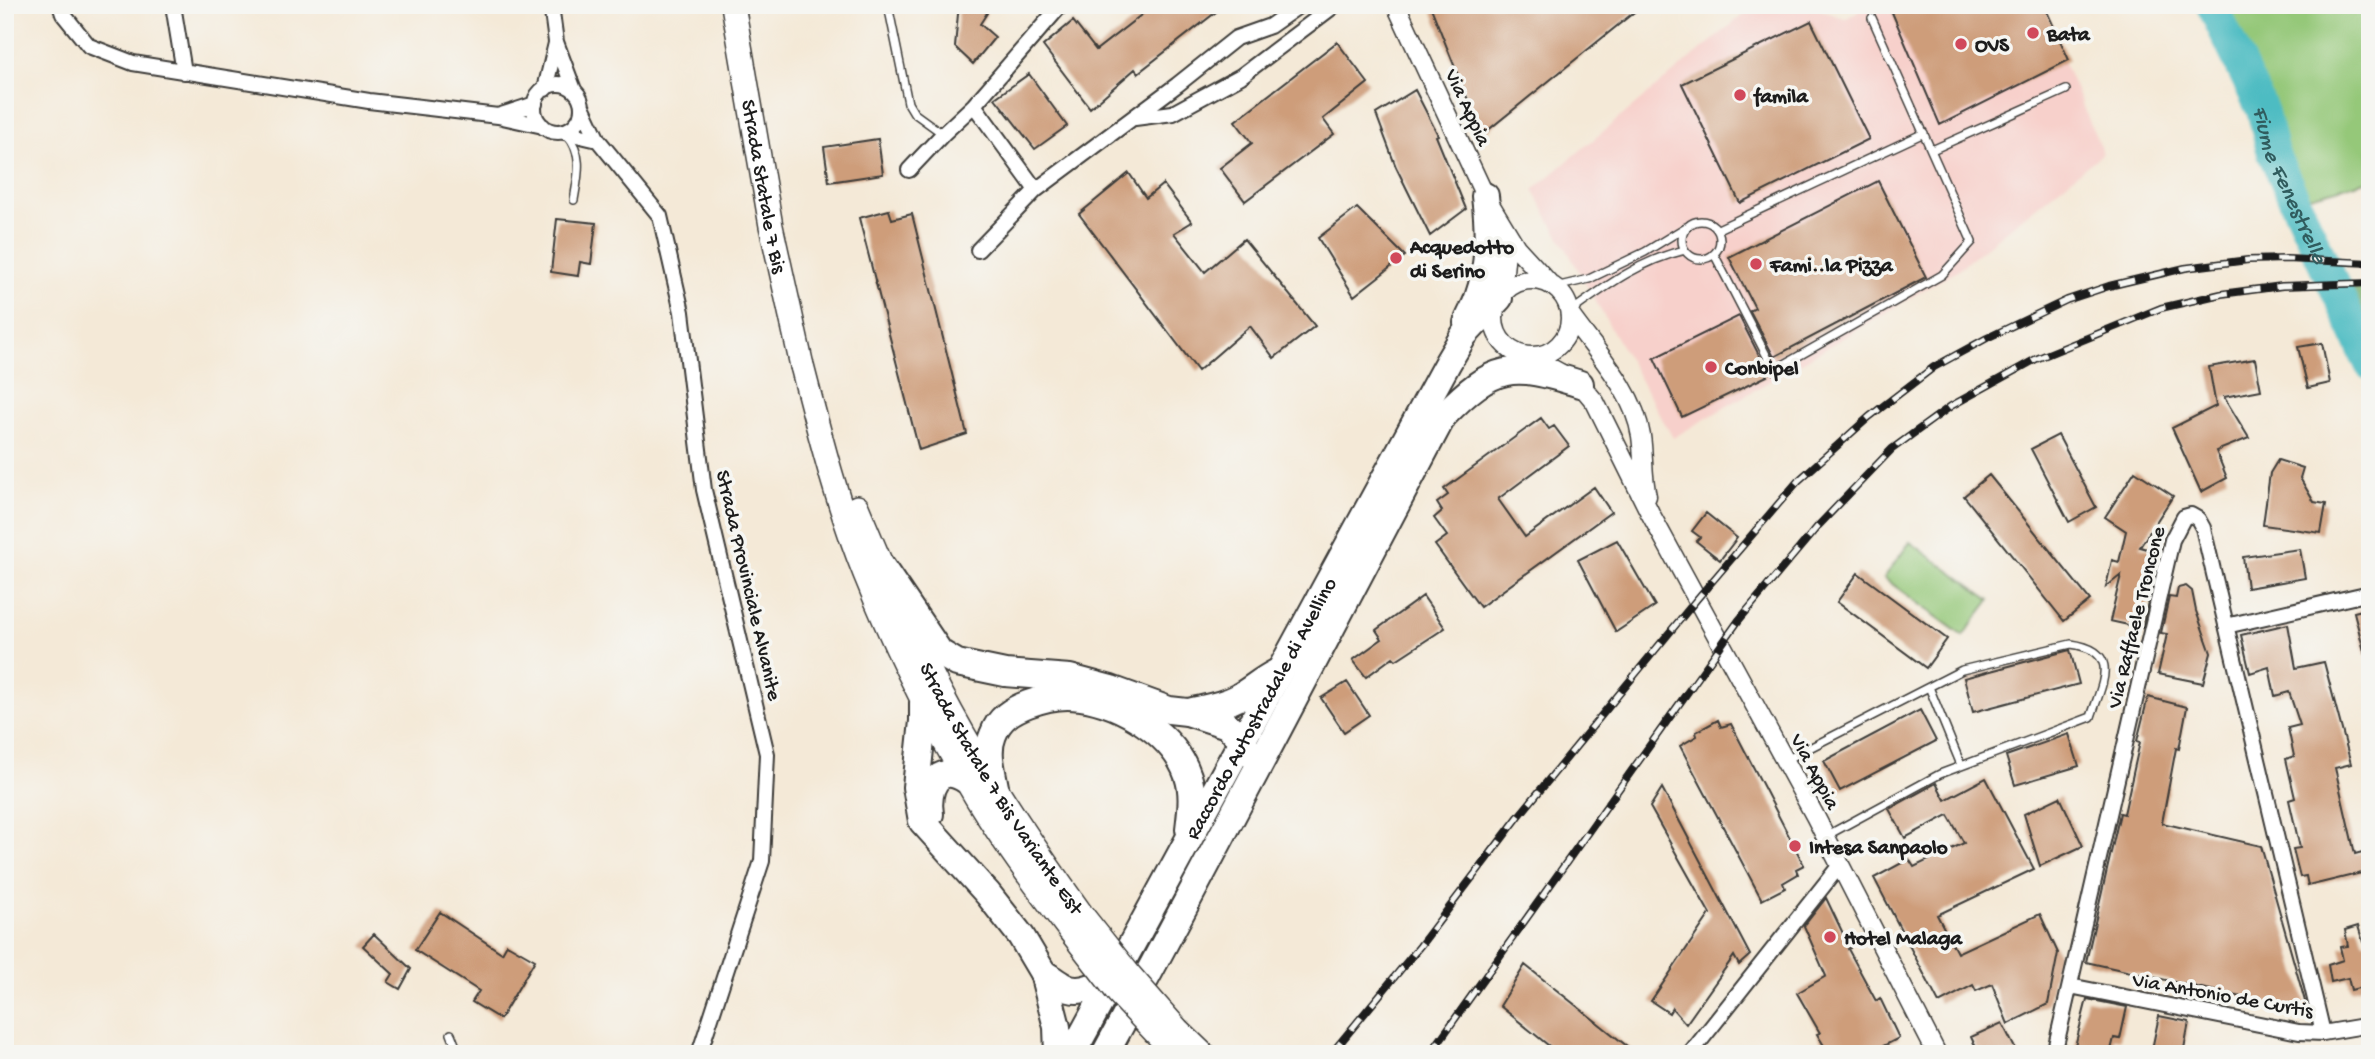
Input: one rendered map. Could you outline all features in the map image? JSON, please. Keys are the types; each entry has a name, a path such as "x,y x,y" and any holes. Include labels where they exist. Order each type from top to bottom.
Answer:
{"highway":[{"path":"1464,335 1468,319 1478,300 1487,259 1485,195"},
{"path":"1464,335 1500,296"},
{"name":"Raccordo Autostradale di Avellino","path":"1072,1054 1464,335"},
{"name":"Raccordo Autostradale di Avellino","path":"1105,1054 1443,416 1452,394 1475,372 1526,355"},
{"path":"1443,416 1468,391 1485,379 1500,373 1515,370 1546,373 1580,384"},
{"path":"873,569 940,653 957,663 1004,673 1070,678 1111,689 1169,710 1187,712 1227,725 1242,740 1248,751 1250,764 1176,904 1167,939"},
{"path":"1187,712 1235,699 1281,671"},
{"path":"995,787 989,751 992,737 1002,718 1010,712 1052,697 1080,697 1108,704 1145,724 1172,748 1181,761 1187,774 1192,802 1186,846"},
{"path":"923,704 916,787 922,821 988,894 1021,936 1043,974 1057,1027 1058,1054"},
{"path":"936,836 928,803 929,791 934,782 942,776 951,774 966,780"},
{"path":"1043,974 1073,990 1082,990 1116,973"}],"main road":[{"name":"Strada Statale 7 Bis","path":"733,5 771,226 802,366 840,467 873,569"},
{"name":"Strada Statale 7 Bis Variante Est","path":"873,569 923,704 966,780 1021,866 1076,924 1129,974 1172,1046 1203,1054"},
{"name":"Strada Statale 7 Bis Variante Est","path":"873,569 995,787 1037,853 1076,924"}],"street":[{"path":"60,5 63,14 89,46 134,63 369,101 498,116 543,126"},
{"path":"173,5 184,72"},
{"path":"551,5 556,41 582,106 582,113 576,125 564,132"},
{"path":"909,170 974,105 1060,5"},
{"path":"978,250 1036,190 1130,118 1236,38 1268,28 1300,5"},
{"path":"1130,118 1173,113 1241,76 1335,5"},
{"name":"Via Appia","path":"1396,5 1485,195 1503,226 1530,264 1567,303 1570,314 1625,391 1635,412 1641,436 1645,491 1650,513"},
{"path":"1268,28 1284,45"},
{"path":"556,41 545,89 535,104 538,120 549,130 598,140"},
{"path":"545,89 560,85 574,90"},
{"path":"498,116 535,104"},
{"path":"974,105 1036,190"},
{"name":"Strada Provinciale Alvanite","path":"582,106 598,140 660,216 682,312 704,490 767,754 762,861 699,1054"},
{"name":"Via Appia","path":"1503,226 1506,250 1500,296 1494,309 1497,334 1504,344 1580,384 1595,402 1650,513 1840,865 1930,1051"},
{"path":"1500,296 1508,288 1528,280 1552,285"},
{"path":"1526,355 1542,354 1563,340 1570,314"},
{"name":"Via Raffaele Troncone","path":"2054,1054 2172,540 2184,517 2191,515 2198,519 2203,528 2323,1033"},
{"path":"2226,626 2370,593"},
{"path":"1690,1054 1840,865"},
{"name":"Via Antonio de Curtis","path":"2070,986 2280,1029 2323,1033 2370,1026"}],"lane":[{"path":"888,5 908,103 914,113 943,134"},
{"path":"1714,254 1774,370 1942,275 1972,242 1872,18"},
{"path":"1931,150 2066,90"},
{"path":"564,132 575,144 579,158 574,200"},
{"path":"1718,229 1924,133"},
{"path":"1552,285 1589,279 1645,252 1695,221 1708,221 1718,229 1721,240 1714,254 1709,258 1698,259 1685,250 1682,238 1686,227"},
{"path":"1570,314 1616,278 1664,256 1685,250"},
{"path":"1784,761 1962,670 2071,644 2088,646 2100,655 2106,670 2091,717 1940,774 1825,836"},
{"path":"1929,687 1961,765"},
{"path":"451,1034 459,1054"}],"shaded area":[{"path":"1755,5 1809,5 1845,19 1868,5 2039,5 2103,153 1956,271 1673,438 1533,190"}],"green space":[{"path":"2212,5 2370,5 2370,180 2295,200 2273,153 2262,110"},
{"path":"2340,287 2370,290 2370,345"},
{"path":"1910,542 1990,600 1963,636 1884,578"}],"building":[{"path":"965,5 976,5 987,13 980,24 995,37 973,64 955,47 958,14"},
{"path":"1154,5 1225,5 1138,73 1135,69 1090,108 1043,46 1073,21 1096,50"},
{"path":"1430,5 1643,5 1482,135"},
{"name":"OVS","path":"1902,5 2044,5 2069,60 1940,125 1891,10"},
{"path":"1811,21 1869,139 1740,203 1682,84"},
{"path":"1337,42 1368,83 1323,119 1334,134 1245,201 1220,168 1252,143 1235,121"},
{"path":"1029,74 1067,126 1035,149 995,98"},
{"path":"1415,90 1438,135 1436,136 1466,209 1430,236 1396,167 1376,114"},
{"path":"878,139 883,174 829,182 824,147"},
{"path":"1129,173 1146,198 1163,184 1192,222 1174,233 1205,272 1244,239 1315,326 1274,358 1250,326 1198,371 1079,214"},
{"path":"1878,181 1926,277 1774,357 1750,311 1755,308 1729,257"},
{"path":"1357,208 1405,256 1354,296 1318,238"},
{"path":"889,210 892,219 912,214 967,434 919,450 859,218"},
{"path":"557,219 596,223 591,264 580,262 578,276 551,272"},
{"name":"Conbipel","path":"1739,316 1767,376 1682,417 1654,358"},
{"path":"2322,343 2330,383 2308,388 2298,347"},
{"path":"2255,359 2261,390 2224,397 2249,438 2216,451 2227,478 2201,492 2172,428 2216,406 2209,367"},
{"path":"1541,418 1549,429 1554,426 1569,446 1498,499 1525,537 1594,487 1611,512 1480,607 1435,545 1447,536 1434,518 1442,511 1437,503 1448,495 1444,489"},
{"path":"2058,435 2096,507 2069,522 2031,449"},
{"path":"2278,460 2303,468 2300,478 2314,502 2326,504 2321,533 2263,525 2270,473"},
{"path":"2135,471 2173,496 2140,547 2154,551 2145,591 2150,593 2142,628 2110,621 2121,575 2106,587 2112,560 2119,562 2126,531 2105,517"},
{"path":"1989,475 2090,600 2064,621 1964,496"},
{"path":"1706,513 1737,538 1720,560 1696,541 1700,537 1692,531"},
{"path":"1617,540 1655,606 1616,632 1578,560"},
{"path":"2300,549 2305,578 2247,588 2243,557"},
{"path":"1858,573 1947,639 1926,668 1837,602"},
{"path":"2186,586 2192,591 2211,653 2203,683 2158,674 2167,634 2161,633 2169,597 2176,598 2178,588"},
{"path":"1423,596 1445,628 1396,660 1393,657 1366,677 1353,660 1382,639 1376,630"},
{"path":"2370,608 2370,654 2365,655 2354,612"},
{"path":"2288,624 2296,668 2324,662 2351,764 2335,768 2355,854 2370,850 2370,871 2308,886 2306,876 2300,877 2293,849 2300,848 2289,800 2295,798 2286,759 2294,756 2288,728 2300,725 2289,692 2275,696 2269,667 2250,673 2241,635"},
{"path":"2070,650 2079,684 1973,712 1964,678"},
{"path":"1347,682 1369,715 1344,732 1321,698"},
{"path":"2148,697 2187,707 2179,749 2176,748 2162,823 2261,846 2308,1012 2086,962 2120,813 2124,814"},
{"path":"1920,710 1936,741 1840,791 1824,761"},
{"path":"1718,720 1721,727 1731,724 1804,865 1796,869 1798,874 1783,883 1785,888 1762,900 1680,746 1697,736 1696,732"},
{"path":"2069,734 2079,766 2015,785 2006,756"},
{"path":"1986,778 2034,869 1937,915 1957,953 2040,914 2058,953 2048,1004 2008,1024 1992,984 1976,991 1973,985 1939,1003 1874,878 1909,859 1914,867 1964,843 1948,815 1905,838 1889,809 1936,783 1945,800"},
{"path":"1662,788 1750,955 1739,965 1734,956 1686,1024 1672,1008 1669,1013 1651,1001 1710,914 1650,807"},
{"path":"2060,797 2083,846 2040,866 2024,814"},
{"path":"1826,898 1850,948 1848,949 1876,1001 1880,998 1899,1038 1868,1054 1829,1054 1797,993 1826,976 1804,926"},
{"path":"440,912 502,953 507,944 535,960 500,1019 472,1002 479,991 415,950"},
{"path":"2358,926 2363,942 2370,940 2370,985 2351,990 2348,978 2331,982 2328,965 2343,960 2340,947 2348,946 2345,930"},
{"path":"374,934 411,969 400,989 388,982 393,974 363,946"},
{"path":"1525,965 1637,1054 1559,1054 1500,1006"},
{"path":"2087,999 2127,1007 2120,1039 2114,1038 2110,1054 2073,1054"},
{"path":"2159,1016 2189,1022 2183,1054 2151,1054"},
{"path":"2002,1023 2018,1054 1979,1054 1971,1037"}],"waterway":[{"name":"Fiume Fenestrelle","path":"2212,5 2262,110 2273,153 2370,364"}],"railway":[{"path":"1331,1054 1420,946 1519,816 1798,481 1869,417 1934,367 2067,300 2109,286 2185,268 2248,260 2370,263"},
{"path":"1430,1054 1739,620 1818,526 1892,449 1951,406 2036,359 2161,308 2221,294 2282,286 2370,283"}],"place":[{"name":"Bata","path":"2033,33"},
{"name":"OVS","path":"1961,44"},
{"name":"famila","path":"1740,95"},
{"name":"Acquedotto di Serino","path":"1396,258"},
{"name":"Fami..la Pizza","path":"1756,264"},
{"name":"Conbipel","path":"1711,367"},
{"name":"Intesa Sanpaolo","path":"1795,846"},
{"name":"Hotel Malaga","path":"1830,937"}]}
